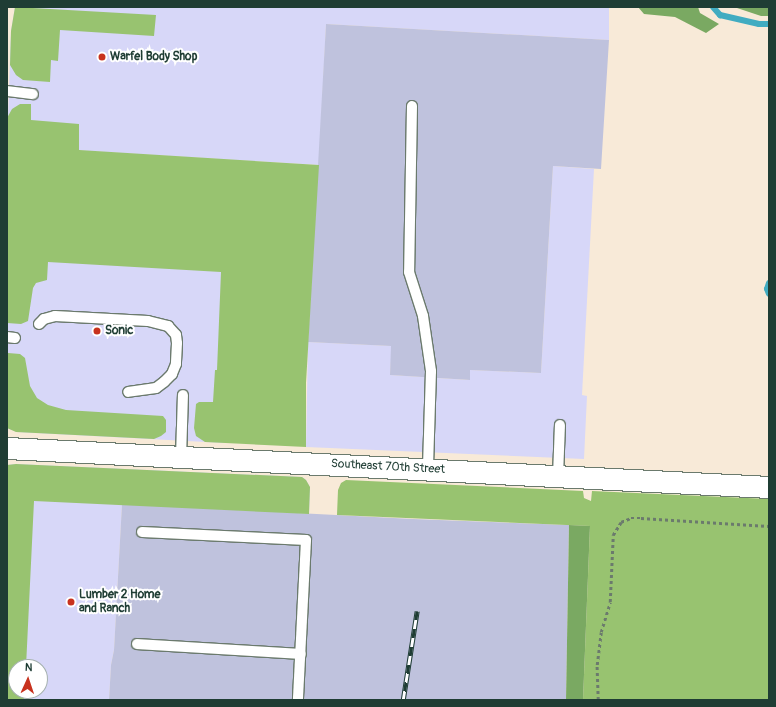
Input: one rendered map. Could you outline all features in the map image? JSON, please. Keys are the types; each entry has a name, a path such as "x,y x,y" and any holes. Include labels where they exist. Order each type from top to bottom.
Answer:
{"street":[{"name":"Southeast 70th Street","path":"7,448 769,487"}],"lane":[{"path":"7,91 33,94"},
{"path":"412,106 409,272 424,316 431,371 428,469"},
{"path":"39,324 44,319 55,316 148,321 168,326 176,335 177,343 176,364 172,374 156,388 128,392"},
{"path":"181,457 183,395"},
{"path":"558,476 560,425"},
{"path":"142,532 306,540 298,700"},
{"path":"137,644 301,654"}],"path":[{"path":"598,700 598,665 602,632 610,602 613,535 621,522 630,518 640,518 769,526"}],"shaded area":[{"path":"15,7 609,7 609,40 326,24 319,165 7,146 11,31"},
{"path":"326,24 609,40 601,169 553,166 541,373 470,370 470,380 390,375 391,346 308,342"},
{"path":"553,166 594,169 582,395 587,396 584,459 306,447 308,342 392,346 390,375 469,380 470,370 541,373"},
{"path":"7,256 232,267 225,443 17,432 7,428"},
{"path":"16,464 302,477 306,480 310,487 309,514 122,504 114,650 111,665 109,700 7,700 7,465"},
{"path":"122,504 413,519 569,525 566,700 109,700 111,665 114,650"}],"green space":[{"path":"15,7 156,15 154,36 60,30 58,61 51,60 50,82 23,80 16,75 10,65 11,31"},
{"path":"638,7 698,7 700,13 719,24 706,33 675,17 644,14"},
{"path":"734,7 769,7 769,16 761,16"},
{"path":"20,104 31,104 31,120 79,124 79,150 319,165 306,383 306,447 205,442 196,436 194,428 196,404 199,402 213,402 215,370 217,370 221,272 48,262 47,280 36,283 33,288 28,321 21,324 7,323 7,118 12,109"},
{"path":"8,353 20,354 25,358 30,386 37,398 48,405 66,410 163,416 166,420 166,432 154,439 16,432 7,428"},
{"path":"16,464 302,477 306,480 310,487 309,514 34,501 26,659 8,659 8,699 24,700 7,700 7,465"},
{"path":"346,480 583,491 584,498 591,501 592,491 769,499 769,700 583,700 590,526 337,515 338,490 341,483"},
{"path":"569,525 590,526 583,700 566,700"}],"waterway":[{"path":"713,7 720,15 759,24 769,24"},
{"path":"769,283 767,289 769,294"}],"railway":[{"path":"403,700 417,611"}],"place":[{"name":"Warfel Body Shop","path":"102,57"},
{"name":"Sonic","path":"97,331"},
{"name":"Lumber 2 Home and Ranch","path":"71,602"}]}
